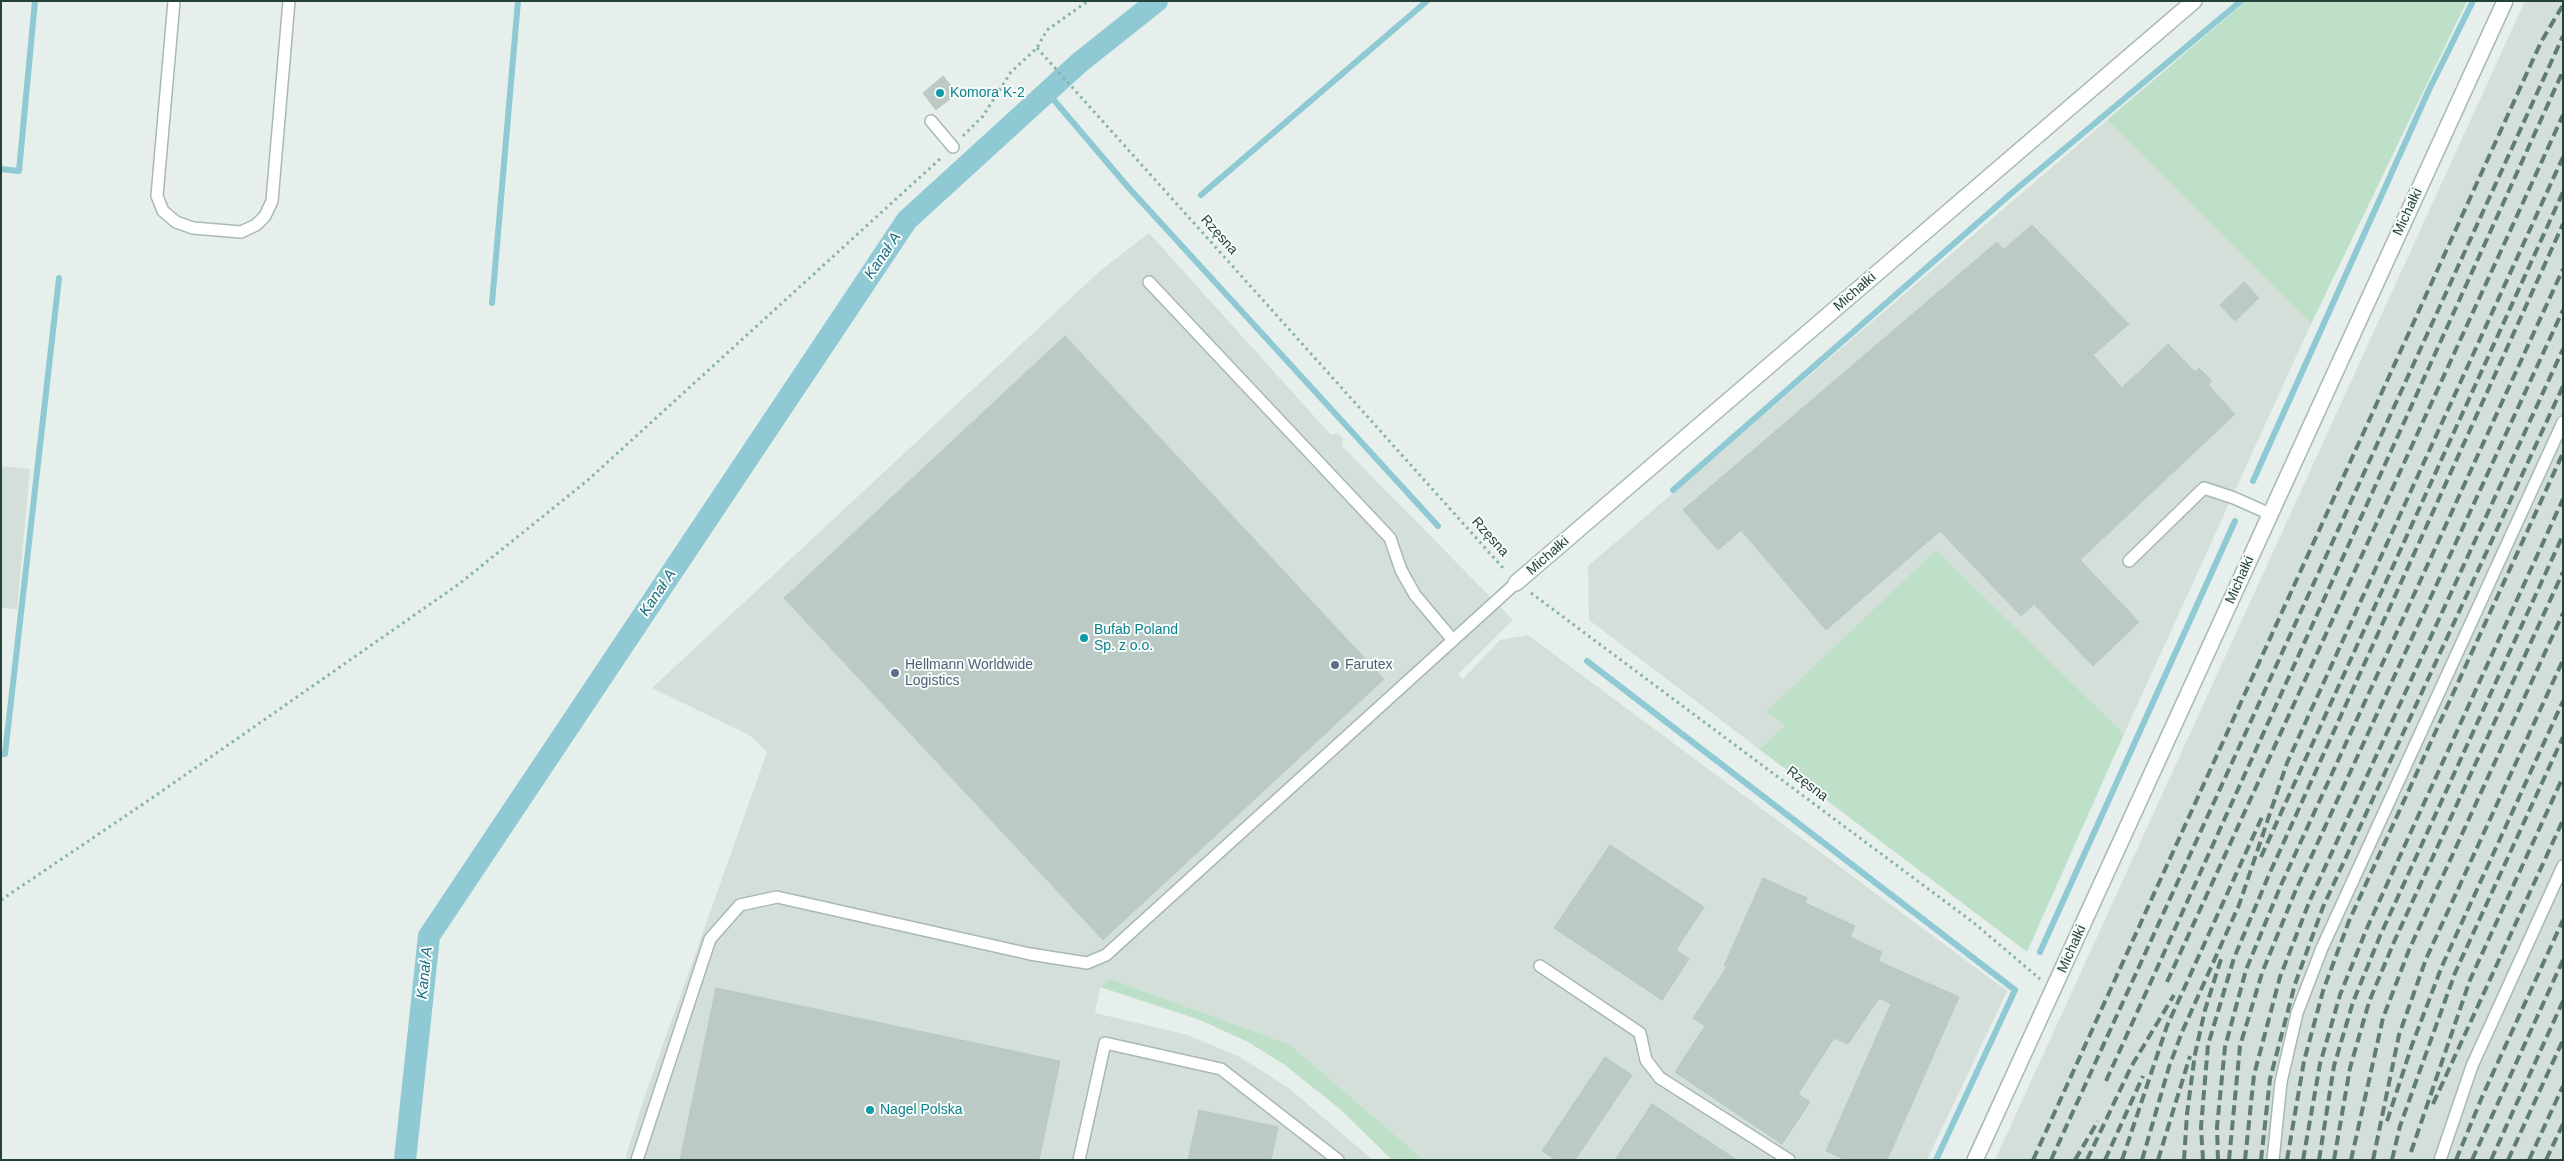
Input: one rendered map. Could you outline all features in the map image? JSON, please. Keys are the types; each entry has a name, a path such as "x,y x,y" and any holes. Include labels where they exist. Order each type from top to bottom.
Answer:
{"street":[{"name":"Michałki","path":"1516,583 2194,1"},
{"name":"Michałki","path":"1976,1160 2505,1"}],"lane":[{"path":"174,1 157,196 163,211 176,222 193,228 241,232 256,225 265,216 272,201 289,1"},
{"path":"931,121 953,147"},
{"path":"1149,282 1390,538 1401,570 1415,595 1452,639"},
{"path":"2273,1160 2281,1082 2297,1013 2322,948 2563,422"},
{"path":"2129,561 2204,488 2234,498 2270,514"},
{"path":"637,1160 710,939 740,905 777,897 1030,954 1087,963 1106,955 1452,639 1516,583"},
{"path":"2440,1160 2472,1066 2563,866"},
{"path":"1540,966 1640,1033 1646,1060 1660,1078 1789,1160"},
{"path":"1079,1160 1105,1043 1221,1069 1338,1160"}],"path":[{"path":"1,900 152,798 459,584 588,480 953,147 983,116 1011,72 1037,48 1047,30 1088,1"},
{"name":"Rzęsna","path":"1037,48 1516,583 1974,923 2033,975 2055,987"}],"shaded area":[{"path":"2525,1 2563,1 2563,1160 1995,1160"},
{"path":"2107,120 2311,324 2124,734 1936,551 1767,712 1785,726 1759,749 1589,620 1588,566"},
{"path":"1149,233 1331,435 1338,433 1343,439 1342,446 1513,620 1458,674 1463,679 1500,640 1528,635 2007,991 1927,1160 1424,1160 1289,1044 1110,979 1100,987 1095,1013 1188,1035 1240,1057 1290,1089 1373,1160 625,1160 643,1101 767,752 749,735 652,688 1101,270"},
{"path":"1,466 30,469 17,609 1,608"}],"green space":[{"path":"2246,1 2467,1 2311,324 2107,120"},
{"path":"1936,550 2124,734 2027,952 1759,749 1785,726 1766,712"},
{"path":"1110,979 1289,1044 1424,1160 1392,1160 1341,1110 1285,1065 1248,1042 1200,1020 1100,987"}],"building":[{"name":"Komora K-2","path":"943,76 957,93 936,110 923,93"},
{"path":"2032,225 2129,324 2093,355 2122,388 2168,344 2195,372 2199,368 2212,381 2208,385 2235,414 2080,560 2139,622 2093,666 2034,604 2021,616 1940,531 1826,630 1741,530 1718,550 1683,510 1997,242 2003,250"},
{"path":"2244,282 2259,298 2235,321 2220,305"},
{"name":"Bufab Poland Sp. z o.o.","path":"1065,336 1384,679 1103,940 784,598"},
{"path":"1610,845 1704,907 1676,950 1689,959 1662,1000 1554,928"},
{"path":"1763,878 1807,898 1805,903 1855,926 1850,937 1882,952 1878,961 1959,997 1887,1160 1846,1160 1826,1151 1891,1004 1879,998 1848,1044 1834,1038 1798,1094 1810,1102 1782,1144 1675,1072 1705,1026 1693,1018 1727,967 1724,966"},
{"name":"Nagel Polska","path":"716,988 1060,1061 1039,1160 680,1160"},
{"path":"1605,1057 1632,1075 1575,1160 1556,1160 1542,1151"},
{"path":"1652,1104 1737,1160 1615,1160"},
{"path":"1199,1110 1278,1127 1271,1160 1188,1160"}],"waterway":[{"path":"1,169 19,171 35,1"},
{"path":"492,303 518,1"},
{"name":"Kanał A","path":"405,1160 429,936 907,220 1079,63 1157,1"},
{"path":"1201,195 1427,1"},
{"path":"1673,490 2014,191 2241,1"},
{"path":"2253,481 2428,92 2473,1"},
{"path":"1047,92 1128,187 1438,526"},
{"path":"1,754 5,754 59,278"},
{"path":"2040,952 2235,521"},
{"path":"1587,661 2015,990 1936,1160"}],"railway":[{"path":"2033,1160 2541,42 2563,5"},
{"path":"2051,1160 2563,36"},
{"path":"2106,1081 2563,71"},
{"path":"2167,982 2563,115"},
{"path":"2142,1160 2169,1067 2182,1032 2239,905 2287,763 2563,157"},
{"path":"2261,857 2563,192"},
{"path":"2203,1160 2201,1127 2208,1045 2234,958 2268,877 2563,224"},
{"path":"2218,1160 2217,1127 2225,1047 2246,970 2281,885 2563,269"},
{"path":"2229,1160 2240,1046 2262,973 2295,892 2563,310"},
{"path":"2245,1160 2254,1075 2280,977 2310,900 2563,349"},
{"path":"2261,1160 2270,1079 2295,984 2323,907 2563,386"},
{"path":"2287,1160 2304,1061 2323,991 2349,921 2563,453"},
{"path":"2303,1160 2320,1064 2340,995 2367,928 2563,499"},
{"path":"2319,1160 2334,1066 2353,1002 2380,936 2563,535"},
{"path":"2334,1160 2350,1068 2369,1002 2394,942 2563,572"},
{"path":"2351,1160 2383,1018 2409,950 2563,613"},
{"path":"2373,1160 2399,1035 2426,959 2563,660"},
{"path":"2387,1121 2412,1045 2442,966 2563,701"},
{"path":"2392,1160 2400,1126 2455,973 2563,737"},
{"path":"2411,1152 2470,980 2563,777"},
{"path":"2122,1160 2167,1026 2262,817"},
{"path":"2433,1104 2563,820"},
{"path":"2456,1160 2482,1097 2563,920"},
{"path":"2184,1160 2187,1114 2195,1054 2205,1010 2221,959"},
{"path":"2472,1160 2563,960"},
{"path":"2087,1160 2131,1067 2174,995"},
{"path":"2491,1160 2563,1001"},
{"path":"2508,1160 2563,1040"},
{"path":"2158,1160 2190,1056"},
{"path":"2105,1160 2143,1076"},
{"path":"2529,1160 2563,1086"},
{"path":"2075,1160 2098,1121"},
{"path":"2546,1160 2563,1124"}],"place":[{"name":"Komora K-2","path":"940,93"},
{"name":"Bufab Poland Sp. z o.o.","path":"1084,638"},
{"name":"Farutex","path":"1335,665"},
{"name":"Hellmann Worldwide Logistics","path":"895,673"},
{"name":"Nagel Polska","path":"870,1110"}]}
